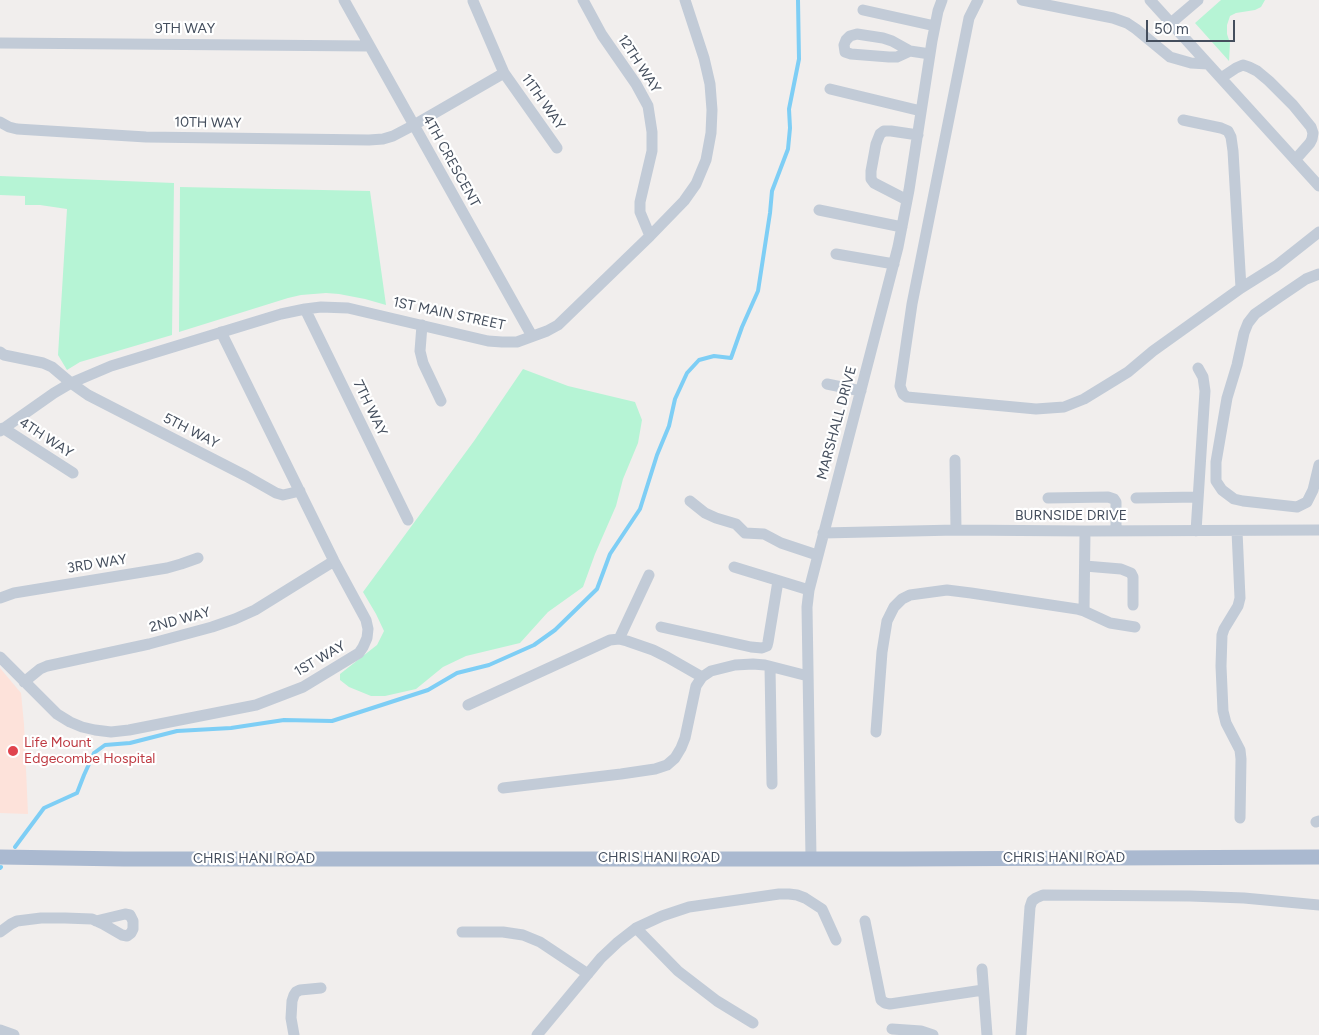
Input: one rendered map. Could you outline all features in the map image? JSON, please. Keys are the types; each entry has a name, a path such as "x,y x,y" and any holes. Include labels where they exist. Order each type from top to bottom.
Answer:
{"main road":[{"name":"CHRIS HANI ROAD","path":"0,857 114,859 1319,857"}],"street":[{"name":"4TH CRESCENT","path":"344,0 532,336"},
{"name":"12TH WAY","path":"583,0 602,35 636,84 648,106 652,132 652,150 640,202 640,212 650,236"},
{"name":"1ST MAIN STREET","path":"2,429 71,383 111,366 281,314 305,309 321,307 348,308 502,342 517,342 558,325 684,201 696,184 706,160 711,133 712,110 708,76 685,0"},
{"name":"MARSHALL DRIVE","path":"811,858 807,607 809,590 894,264 907,200 935,26 942,0"},
{"path":"978,0 969,18 912,304 900,386 903,394 907,397 1036,409 1064,408 1084,399 1128,372 1153,351 1241,288 1276,266 1319,232"},
{"path":"1022,0 1113,18 1127,23 1142,33 1170,57 1191,63 1208,64"},
{"path":"1088,12 1090,0"},
{"path":"1150,0 1319,186"},
{"path":"1171,23 1198,0"},
{"name":"11TH WAY","path":"473,1 504,73 557,148"},
{"path":"863,10 935,26"},
{"path":"910,51 897,57 861,55 846,52 844,45 850,36 857,34 883,38 910,51 930,54"},
{"name":"9TH WAY","path":"0,43 369,46"},
{"path":"1221,78 1243,65 1249,67 1269,81 1293,106 1313,133 1310,143 1295,160"},
{"name":"11TH WAY","path":"414,125 504,73"},
{"path":"830,89 921,111"},
{"path":"1183,120 1228,131 1233,151 1241,288"},
{"name":"10TH WAY","path":"0,122 17,129 146,137 369,140 393,136 414,125"},
{"path":"907,200 874,183 871,179 871,171 876,144 880,134 891,131 918,135"},
{"path":"819,210 902,227"},
{"path":"836,254 894,264"},
{"path":"1319,274 1306,279 1278,298 1255,314 1248,323 1227,398 1216,462 1216,481 1222,490 1234,498 1243,501 1297,507 1307,502 1313,490 1319,465"},
{"name":"7TH WAY","path":"305,309 408,520"},
{"path":"422,325 420,351 423,363 441,401"},
{"name":"1ST WAY","path":"0,657 57,714 82,727 111,732 256,705 303,688 359,654 367,638 368,628 366,620 334,560 221,332"},
{"name":"5TH WAY","path":"0,352 52,367 71,383 98,401 276,493 283,495 300,492"},
{"path":"1196,531 1205,391 1203,377 1198,368"},
{"path":"827,384 861,391"},
{"name":"4TH WAY","path":"2,429 73,473"},
{"path":"955,460 956,530"},
{"path":"1048,498 1108,497 1114,499 1116,502 1116,531"},
{"path":"1136,498 1198,497"},
{"path":"690,501 705,513 736,524 744,533 764,534 781,543 817,555"},
{"name":"BURNSIDE DRIVE","path":"823,533 956,530 1319,530"},
{"path":"1084,611 1085,531"},
{"path":"1237,531 1240,598 1238,606 1222,635 1221,666 1223,711 1226,722 1240,750 1240,818"},
{"name":"3RD WAY","path":"0,598 14,593 167,568 198,558"},
{"name":"2ND WAY","path":"24,682 32,674 47,666 186,635 235,619 255,610 334,560"},
{"path":"1085,566 1121,569 1131,573 1133,577 1133,605"},
{"path":"734,567 809,590"},
{"path":"619,640 649,575"},
{"path":"661,627 762,648 767,646 768,642 778,581"},
{"path":"876,732 882,652 887,621 894,607 902,599 910,595 947,590 1084,611 1110,623 1135,627"},
{"path":"468,705 610,640 627,641 653,650 702,677"},
{"path":"503,788 621,774 655,769 667,765 675,758 685,738 696,686 702,677 711,671 735,665 753,664 770,666 808,676"},
{"path":"770,666 772,784"},
{"path":"537,1035 601,958 618,942 636,928 662,916 689,907 789,894 806,898 822,909 836,940"},
{"path":"1021,1035 1030,907 1032,901 1036,898 1072,895 1190,896 1244,898 1319,905"},
{"path":"0,932 11,924 25,919 65,918 96,920"},
{"path":"865,921 881,1000 886,1004 983,990"},
{"path":"636,928 691,981 753,1023"},
{"path":"462,932 503,932 523,935 540,942 588,974"},
{"path":"982,969 987,1035"},
{"path":"294,1035 291,1018 294,995 300,990 321,988"},
{"path":"892,1029 921,1031 933,1035"},
{"path":"0,1030 14,1035"}],"shaded area":[{"name":"Life Mount Edgecombe Hospital","path":"0,668 21,693 28,814 0,813"}],"green space":[{"path":"1221,0 1265,0 1261,7 1255,10 1236,13 1230,16 1227,25 1230,43 1229,61 1195,23"},
{"path":"0,176 174,183 172,335 80,362 67,370 58,355 67,209 25,205 25,196 0,195"},
{"path":"180,187 370,191 386,305 339,294 301,295 179,332"},
{"path":"523,369 568,386 635,402 642,420 638,443 623,479 616,506 583,587 548,612 520,643 466,656 443,667 416,689 385,696 371,696 349,687 340,680 340,674 377,645 384,631 363,592 474,441"}],"waterway":[{"path":"15,847 44,808 77,793 94,753 105,745 130,743 177,731 231,728 284,720 332,721 428,690 457,673 489,665 534,645 555,630 597,589 610,554 640,509 657,455 669,426 675,399 687,373 699,360 714,356 731,358 758,291 772,191 788,149 789,109 799,59 798,0"}],"place":[{"name":"Life Mount Edgecombe Hospital","path":"13,751"}]}
